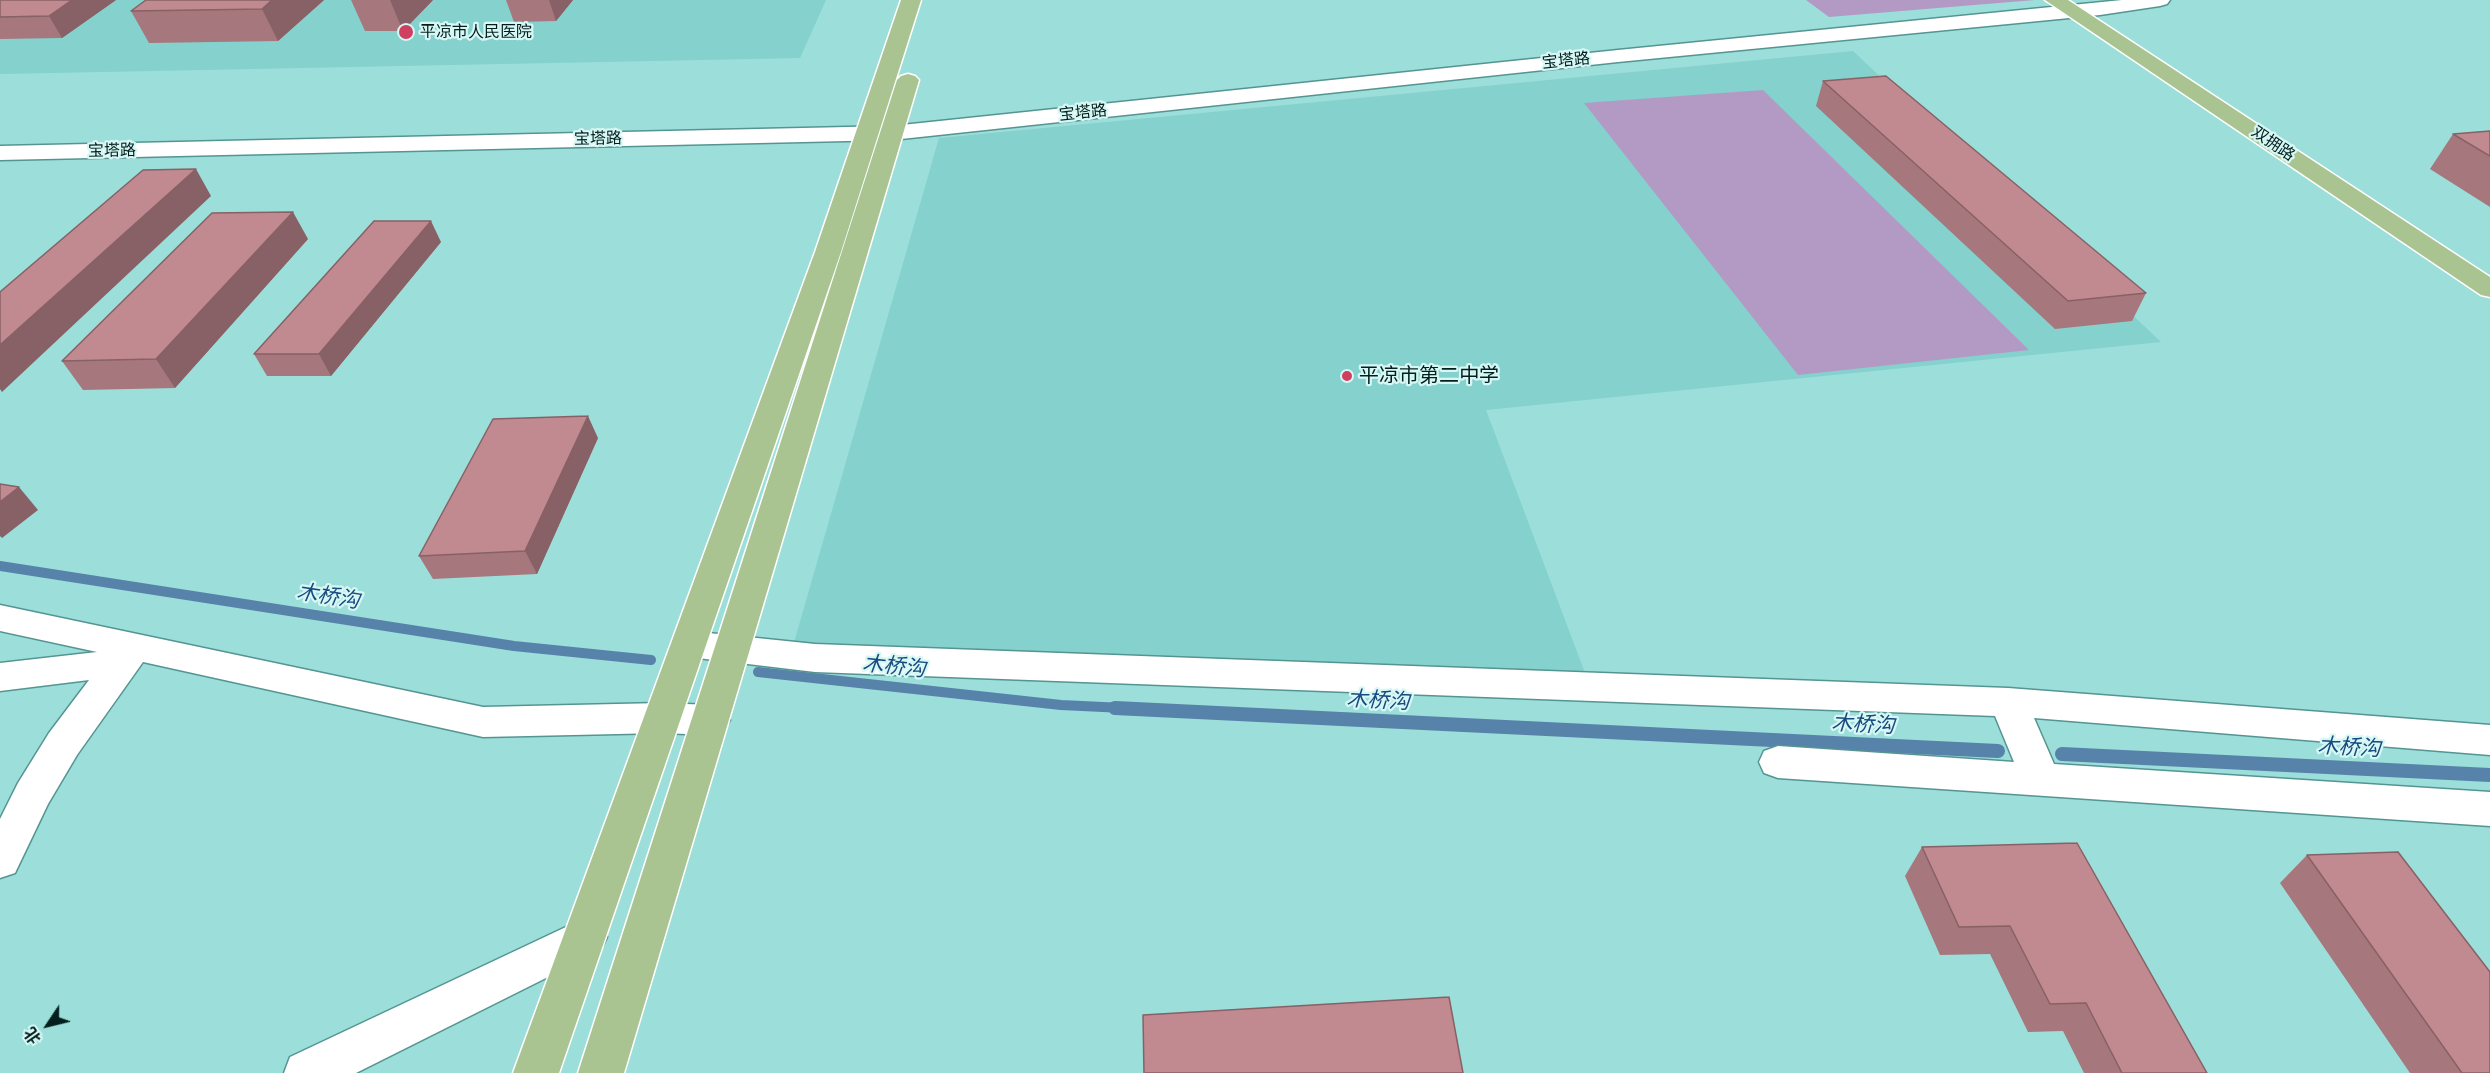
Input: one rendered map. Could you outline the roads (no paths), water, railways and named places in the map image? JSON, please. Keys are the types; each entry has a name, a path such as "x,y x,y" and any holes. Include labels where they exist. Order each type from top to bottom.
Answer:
{"main road":[{"path":"601,1073 733,648 880,133 911,0"},
{"path":"536,1073 828,252 880,133 932,0"},
{"name":"双拥路","path":"2078,5 2490,269"},
{"name":"双拥路","path":"2078,5 2490,289"}],"street":[{"name":"宝塔路","path":"0,153 880,133 2078,5 2160,0"},
{"path":"0,618 128,655 483,722 662,718 711,720"},
{"path":"688,644 815,658 2008,702 2490,740"},
{"path":"0,677 128,655"},
{"path":"0,860 16,797 63,744 128,655"},
{"path":"2008,702 2041,778"},
{"path":"1778,762 2490,809"},
{"path":"307,1073 585,937"}],"waterway":[{"name":"木桥沟","path":"0,566 514,646 651,660"},
{"name":"木桥沟","path":"758,672 1061,705 1145,709"},
{"name":"木桥沟","path":"1115,708 1998,751"},
{"name":"木桥沟","path":"2062,754 2490,775"}],"place":[{"name":"平凉市人民医院","path":"406,32"},
{"name":"平凉市第二中学","path":"1347,376"}]}
